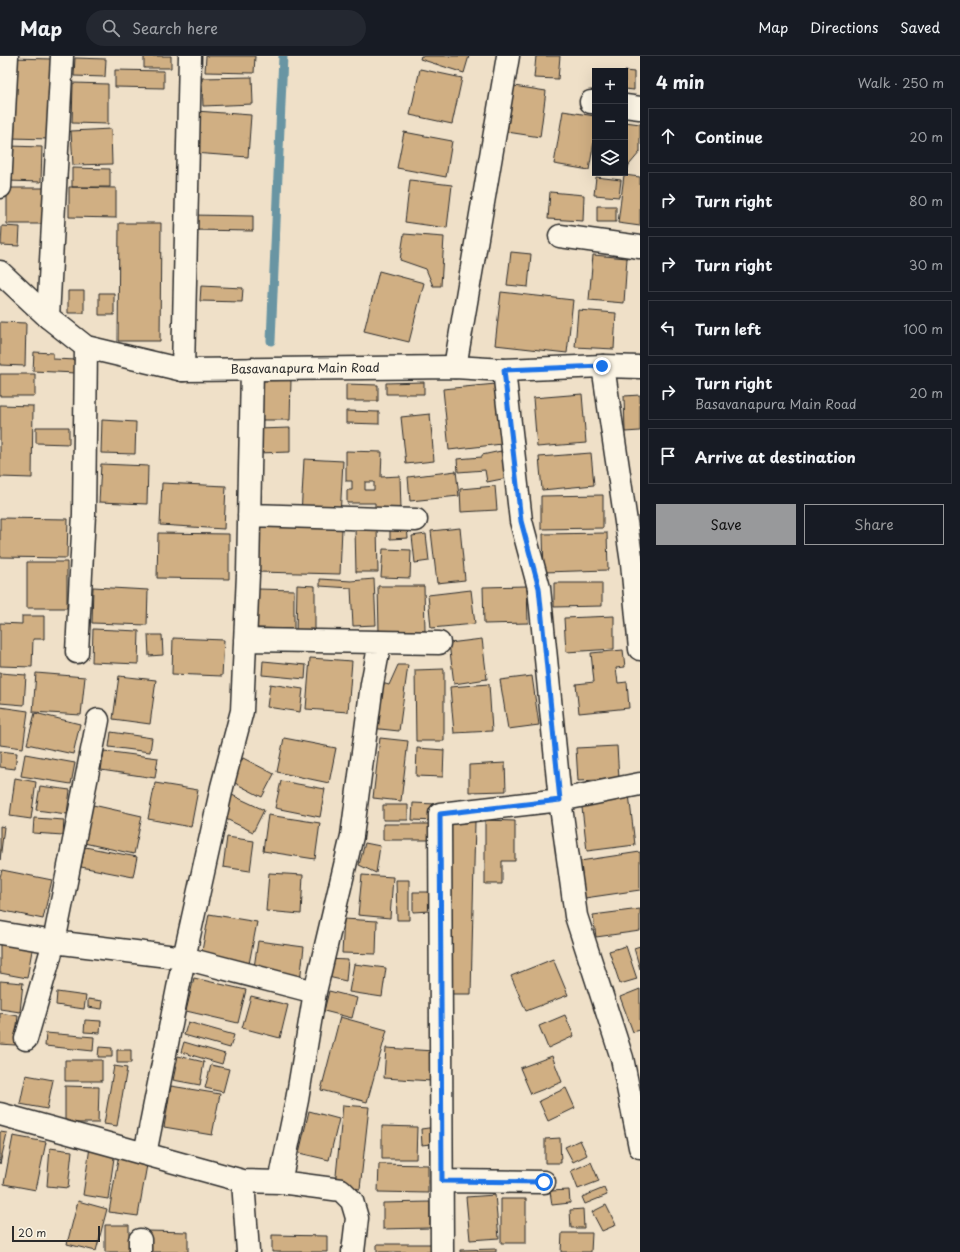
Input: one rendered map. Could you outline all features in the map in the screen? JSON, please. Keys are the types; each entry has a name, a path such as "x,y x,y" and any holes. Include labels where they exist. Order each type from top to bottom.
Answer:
{"street":[{"path":"0,187 7,56"},
{"path":"48,317 62,56"},
{"path":"183,370 190,56"},
{"path":"455,367 508,56"},
{"path":"628,106 640,108"},
{"path":"560,236 640,247"},
{"name":"Basavanapura Main Road","path":"0,272 48,317 86,347 183,370 455,367 504,370 602,366 640,367"},
{"path":"76,652 84,514 86,347"},
{"path":"602,366 636,562 640,649"},
{"path":"145,1154 184,958 222,787 242,711 248,574 252,369"},
{"path":"504,370 521,521 539,588 560,800 576,916 622,1058 640,1146"},
{"path":"249,515 416,520"},
{"path":"245,640 439,643"},
{"path":"280,1182 297,1100 315,992 352,836 372,684 380,642"},
{"path":"26,1039 54,942 98,720"},
{"path":"442,1252 440,814 560,800 640,784"},
{"path":"0,933 54,942 184,958 315,992"},
{"path":"0,1114 244,1181 280,1182 341,1190 352,1201 357,1218 353,1252"},
{"path":"244,1181 248,1252"},
{"path":"442,1181 544,1182"}],"building":[{"path":"144,56 171,56 171,68 144,68"},
{"path":"206,56 255,56 254,73 205,72"},
{"path":"421,56 469,56 464,73 420,59"},
{"path":"536,56 560,56 558,79 534,78"},
{"path":"12,58 52,59 50,139 10,138"},
{"path":"75,58 106,59 105,77 74,76"},
{"path":"420,69 462,78 452,124 410,115"},
{"path":"115,70 164,71 164,88 115,87"},
{"path":"628,71 634,72 634,90 628,89"},
{"path":"252,77 253,104 203,106 202,78"},
{"path":"73,83 108,84 108,124 72,123"},
{"path":"514,86 546,91 540,137 507,132"},
{"path":"196,111 251,115 248,157 193,153"},
{"path":"563,111 592,116 592,153 589,170 554,164"},
{"path":"628,122 640,124 640,152 629,165 628,168"},
{"path":"111,129 112,164 73,165 71,131"},
{"path":"404,132 452,141 446,177 397,168"},
{"path":"10,146 42,147 41,182 8,181"},
{"path":"72,168 110,169 110,187 72,187"},
{"path":"624,176 640,177 640,226 618,223"},
{"path":"596,177 621,180 619,197 594,195"},
{"path":"410,180 452,185 447,228 405,222"},
{"path":"69,187 116,188 116,218 69,217"},
{"path":"7,188 46,188 45,224 7,224"},
{"path":"550,192 584,195 583,221 548,219"},
{"path":"597,206 616,206 616,222 597,222"},
{"path":"191,215 253,216 253,231 191,230"},
{"path":"119,223 161,223 160,341 118,341"},
{"path":"2,226 20,227 19,246 1,245"},
{"path":"404,234 444,237 441,286 433,286 426,269 400,260"},
{"path":"511,252 531,254 528,287 507,285"},
{"path":"593,255 627,258 624,303 589,300"},
{"path":"379,271 424,283 409,342 364,331"},
{"path":"201,286 243,288 242,302 200,301"},
{"path":"68,291 84,291 84,313 68,313"},
{"path":"501,292 573,300 567,353 495,345"},
{"path":"99,293 114,293 114,315 99,315"},
{"path":"578,310 616,313 614,349 575,347"},
{"path":"0,322 26,323 25,366 0,365"},
{"path":"34,352 53,353 53,359 77,360 76,373 33,371"},
{"path":"0,374 35,374 35,396 0,396"},
{"path":"258,378 291,379 290,420 257,420"},
{"path":"424,382 424,394 386,394 386,383"},
{"path":"346,384 378,385 378,401 346,401"},
{"path":"496,384 502,444 449,450 443,389"},
{"path":"582,394 586,443 537,447 533,398"},
{"path":"640,395 640,431 625,432 624,396"},
{"path":"0,405 33,406 32,478 0,477"},
{"path":"346,411 379,412 379,424 346,423"},
{"path":"430,414 434,461 406,464 401,417"},
{"path":"102,420 136,422 135,454 101,453"},
{"path":"36,427 69,427 69,444 36,443"},
{"path":"290,428 290,452 257,453 257,429"},
{"path":"346,451 382,452 381,477 400,476 401,510 375,511 375,503 347,503 347,490 352,490 352,481 346,481","holes":["365,482 374,482 374,490 365,490"]},
{"path":"501,451 507,478 487,482 485,470 458,472 457,459 482,457 482,455"},
{"path":"591,453 594,485 542,490 539,457"},
{"path":"304,459 343,461 340,517 301,515"},
{"path":"101,464 148,466 147,504 99,502"},
{"path":"456,471 459,496 410,501 408,477"},
{"path":"162,483 226,486 224,529 160,525"},
{"path":"495,486 497,510 461,512 460,489"},
{"path":"603,495 603,528 541,529 541,496"},
{"path":"0,518 68,519 67,558 0,557"},
{"path":"259,525 342,528 340,574 257,572"},
{"path":"377,527 378,572 356,572 355,528"},
{"path":"407,527 408,538 390,539 390,528"},
{"path":"460,528 465,580 437,583 431,531"},
{"path":"158,533 229,534 229,579 157,578"},
{"path":"607,533 608,570 544,572 543,534"},
{"path":"426,534 429,561 415,563 412,536"},
{"path":"383,549 411,550 410,578 381,577"},
{"path":"27,562 67,562 67,608 27,608"},
{"path":"320,579 351,581 374,579 376,625 353,626 351,588 320,586"},
{"path":"554,583 602,583 602,606 554,607"},
{"path":"297,585 315,586 315,635 296,635"},
{"path":"378,586 424,586 425,631 379,632"},
{"path":"527,586 528,623 484,624 483,587"},
{"path":"93,587 148,590 147,625 92,623"},
{"path":"258,589 294,590 294,629 257,628"},
{"path":"471,590 475,624 431,628 428,595"},
{"path":"22,616 44,616 44,639 33,639 32,667 0,666 0,623 22,624"},
{"path":"614,616 614,649 566,652 564,618"},
{"path":"93,629 139,631 138,664 92,662"},
{"path":"148,635 162,635 163,655 149,656"},
{"path":"173,638 224,640 222,676 172,674"},
{"path":"482,639 487,679 454,684 449,643"},
{"path":"623,650 625,667 616,668 618,683 627,682 629,708 579,713 576,684 594,682 591,653"},
{"path":"310,658 352,661 348,712 306,709"},
{"path":"263,661 306,665 305,679 262,675"},
{"path":"398,665 408,665 399,731 370,728 378,682 389,685"},
{"path":"444,669 444,741 416,741 415,670"},
{"path":"0,673 26,675 24,705 0,703"},
{"path":"36,673 85,677 81,715 33,712"},
{"path":"119,676 156,680 150,724 113,719"},
{"path":"532,676 539,725 508,729 500,680"},
{"path":"270,684 303,689 300,712 267,707"},
{"path":"489,684 492,731 454,733 450,687"},
{"path":"0,707 28,711 23,748 0,745"},
{"path":"35,713 80,724 73,754 27,744"},
{"path":"111,732 152,738 150,752 109,747"},
{"path":"284,738 336,748 329,783 277,772"},
{"path":"380,738 408,741 401,801 373,798"},
{"path":"617,746 619,779 578,781 576,748"},
{"path":"417,748 444,750 443,777 416,776"},
{"path":"0,751 17,753 15,769 0,767"},
{"path":"104,751 158,758 155,778 101,770"},
{"path":"25,754 75,763 71,784 21,776"},
{"path":"243,758 274,774 262,797 231,781"},
{"path":"505,763 506,791 469,792 469,765"},
{"path":"15,778 36,782 31,819 10,816"},
{"path":"281,781 325,789 320,817 275,808"},
{"path":"155,783 198,790 191,827 148,819"},
{"path":"40,786 70,790 67,814 36,810"},
{"path":"629,794 635,845 587,851 581,799"},
{"path":"232,795 264,810 253,832 222,817"},
{"path":"413,803 436,804 436,821 412,820"},
{"path":"93,805 142,816 134,854 84,843"},
{"path":"383,805 408,805 408,820 383,820"},
{"path":"268,815 320,823 315,859 263,851"},
{"path":"34,818 64,820 63,835 33,833"},
{"path":"447,820 475,821 471,994 443,994"},
{"path":"485,820 515,821 515,861 502,861 502,884 485,884"},
{"path":"383,824 431,824 431,840 383,840"},
{"path":"0,826 4,827 0,860"},
{"path":"227,837 254,841 250,871 223,867"},
{"path":"365,843 380,846 376,873 359,865"},
{"path":"85,847 137,857 133,877 81,867"},
{"path":"640,852 640,890 585,898 580,861"},
{"path":"2,870 52,880 43,919 0,910 0,877"},
{"path":"269,873 303,875 301,914 266,911"},
{"path":"362,875 393,877 390,918 358,915"},
{"path":"396,880 409,880 409,920 397,920"},
{"path":"413,892 430,892 430,911 413,912"},
{"path":"640,909 640,931 596,937 593,915"},
{"path":"209,914 257,922 249,964 201,956"},
{"path":"344,919 377,921 376,954 342,953"},
{"path":"0,940 33,945 27,978 0,973"},
{"path":"258,941 304,947 300,981 253,974"},
{"path":"626,946 637,979 620,984 609,951"},
{"path":"640,946 640,969 634,948"},
{"path":"326,959 348,960 346,981 328,977"},
{"path":"553,959 568,995 526,1011 511,976"},
{"path":"354,964 386,968 382,997 349,992"},
{"path":"194,978 246,990 238,1023 186,1011"},
{"path":"0,981 23,983 20,1012 0,1009"},
{"path":"640,989 640,1030 633,1032 620,997"},
{"path":"329,991 357,998 352,1018 324,1011"},
{"path":"57,992 86,996 84,1009 56,1005"},
{"path":"251,996 288,1005 280,1038 242,1028"},
{"path":"88,999 103,1001 102,1009 88,1007"},
{"path":"0,1013 18,1016 15,1045 0,1044"},
{"path":"565,1015 574,1036 548,1048 539,1026"},
{"path":"340,1017 387,1030 367,1102 321,1090"},
{"path":"85,1020 101,1021 100,1033 84,1032"},
{"path":"188,1022 234,1035 230,1048 184,1035"},
{"path":"46,1033 94,1037 93,1051 45,1046"},
{"path":"184,1042 225,1054 222,1064 181,1052"},
{"path":"99,1047 112,1048 112,1057 98,1057"},
{"path":"386,1048 434,1051 432,1081 384,1078"},
{"path":"117,1050 131,1050 131,1063 117,1063"},
{"path":"178,1056 204,1062 200,1085 173,1080"},
{"path":"552,1056 562,1082 531,1094 520,1068"},
{"path":"65,1060 102,1060 102,1081 65,1081"},
{"path":"211,1065 229,1069 223,1092 205,1088"},
{"path":"114,1066 127,1068 117,1126 104,1124"},
{"path":"26,1075 53,1080 47,1109 20,1104"},
{"path":"65,1086 99,1087 98,1123 65,1123"},
{"path":"171,1086 220,1094 212,1135 164,1127"},
{"path":"566,1088 575,1108 548,1121 539,1101"},
{"path":"343,1105 369,1107 360,1189 335,1186"},
{"path":"309,1111 339,1119 329,1160 299,1153"},
{"path":"382,1126 417,1127 416,1159 382,1159"},
{"path":"436,1127 438,1143 422,1145 421,1129"},
{"path":"0,1132 7,1133 0,1164"},
{"path":"13,1136 46,1142 36,1190 4,1184"},
{"path":"560,1138 561,1163 545,1163 545,1139"},
{"path":"580,1140 587,1155 573,1162 565,1147"},
{"path":"90,1147 115,1151 108,1199 83,1195"},
{"path":"50,1148 72,1151 68,1188 47,1186"},
{"path":"119,1154 148,1159 138,1216 109,1212"},
{"path":"591,1162 599,1181 578,1189 571,1171"},
{"path":"379,1164 428,1165 428,1193 378,1192"},
{"path":"604,1188 607,1195 585,1204 582,1197"},
{"path":"569,1190 570,1203 552,1205 550,1191"},
{"path":"495,1195 499,1238 470,1240 466,1197"},
{"path":"501,1199 526,1199 526,1243 501,1243"},
{"path":"78,1201 107,1209 96,1251 67,1244"},
{"path":"430,1202 430,1228 383,1229 383,1203"},
{"path":"606,1205 616,1225 602,1231 592,1212"},
{"path":"583,1209 584,1228 571,1228 570,1210"},
{"path":"105,1225 129,1225 129,1252 105,1252"},
{"path":"148,1231 188,1232 188,1252 148,1252"},
{"path":"562,1233 592,1233 591,1252 561,1252"},
{"path":"272,1235 327,1236 327,1252 272,1252"},
{"path":"377,1244 433,1244 433,1252 377,1252"},
{"path":"496,1249 496,1252 460,1252 460,1250"}],"waterway":[{"path":"271,341 283,56"}],"route":[{"path":"544,1182 442,1181 440,814 560,800 539,588 521,521 504,370 602,366"}]}
